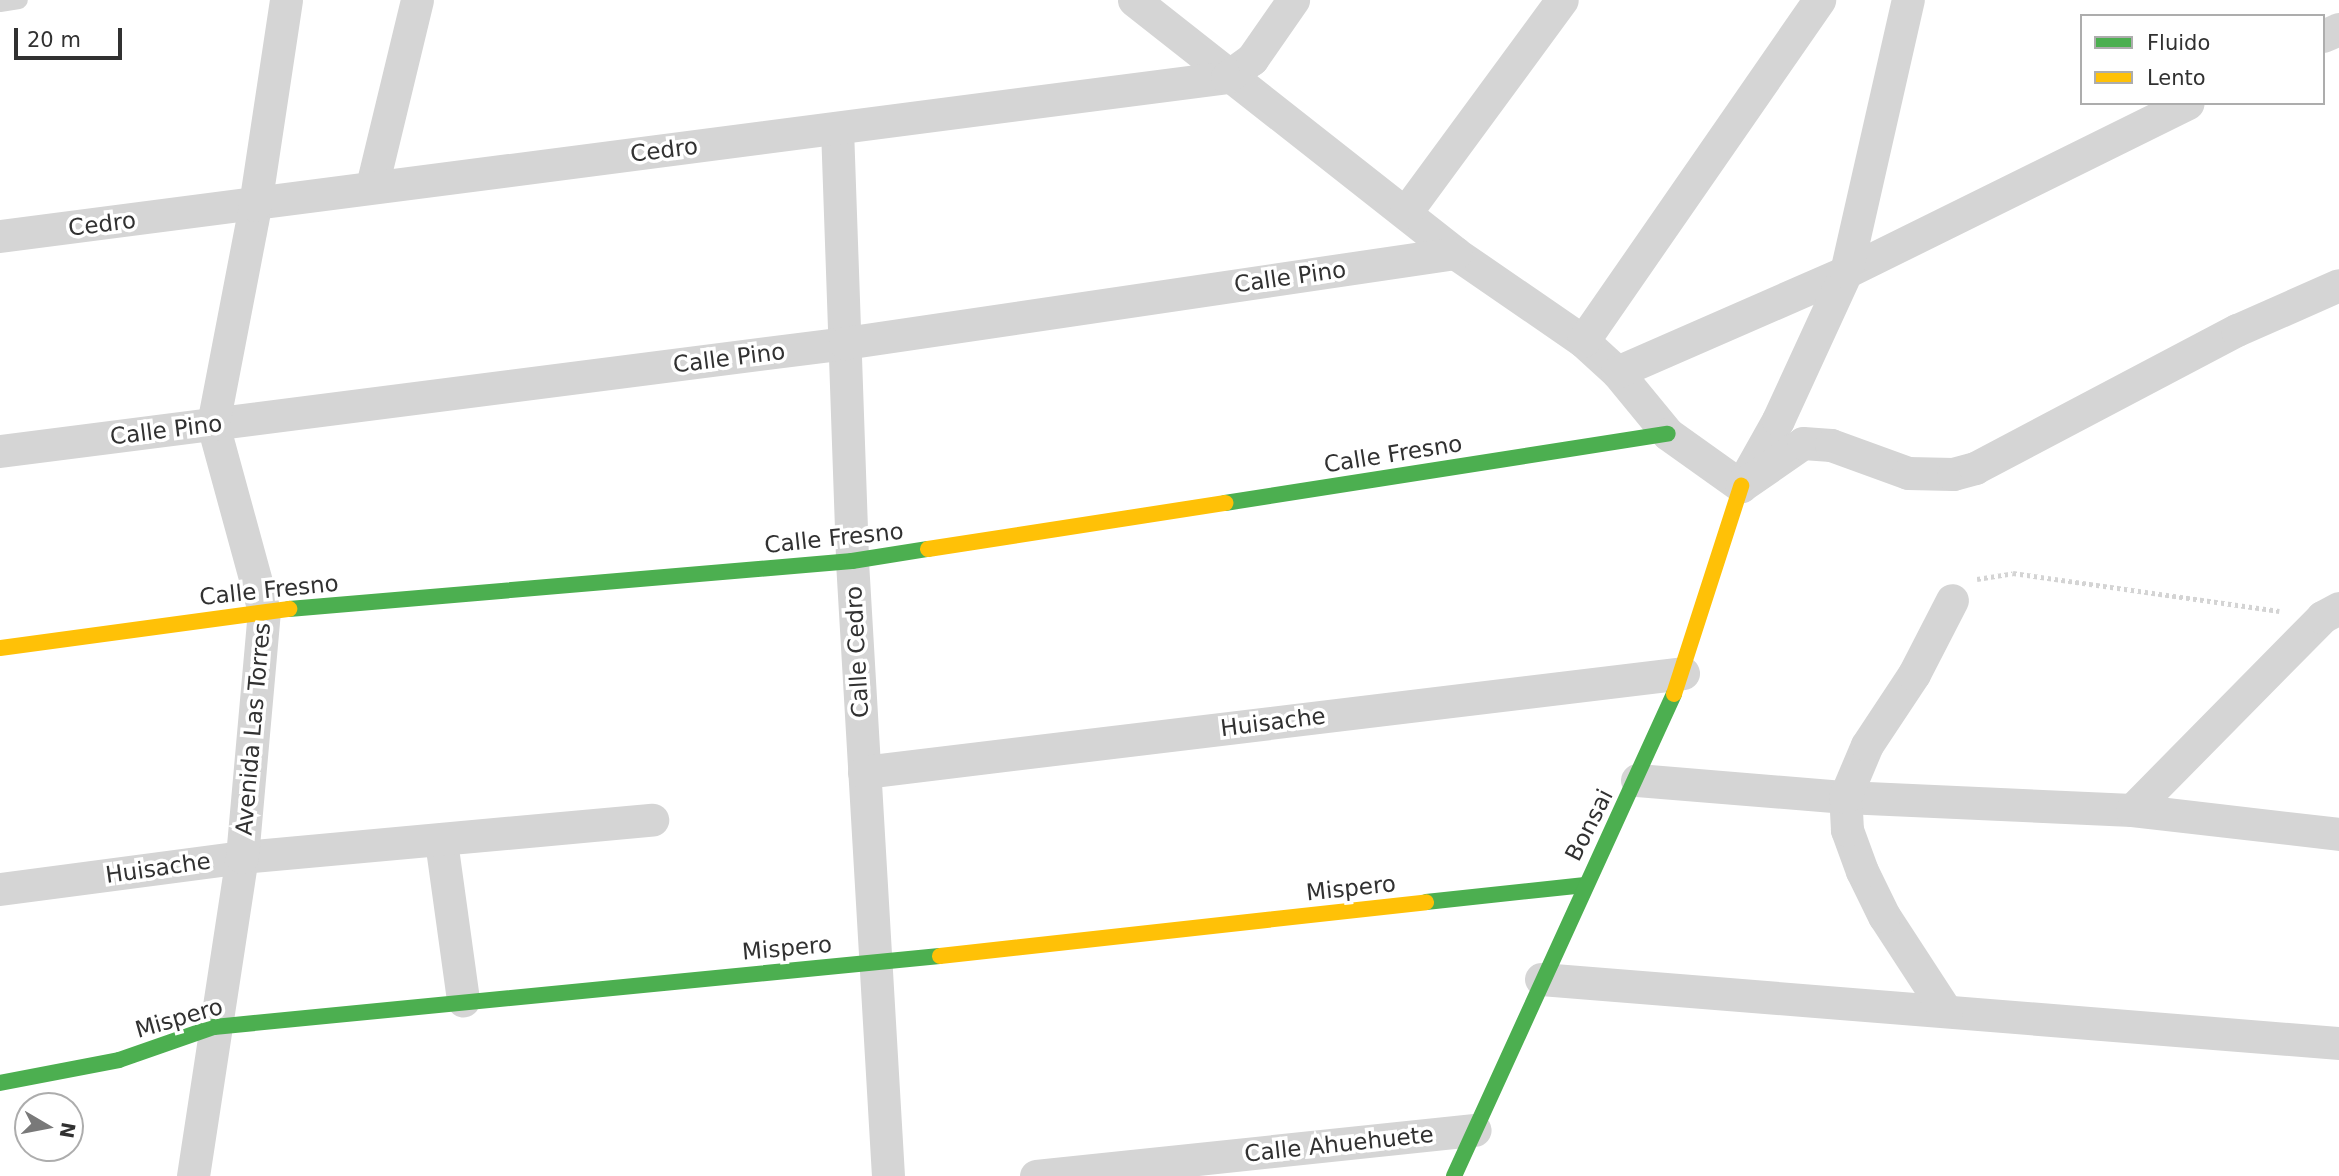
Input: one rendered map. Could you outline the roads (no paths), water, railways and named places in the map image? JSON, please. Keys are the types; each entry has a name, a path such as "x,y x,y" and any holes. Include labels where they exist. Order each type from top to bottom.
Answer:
{"street":[{"name":"Avenida Las Torres","path":"194,1176 214,1027 242,857 264,611 213,424 255,205 286,0"},
{"path":"372,186 417,0"},
{"path":"1134,0 1227,77 1406,212 1455,253 1583,341 1617,372 1668,434 1741,485"},
{"path":"1227,77 1252,59 1293,0"},
{"path":"1406,212 1562,0"},
{"path":"1583,341 1819,0"},
{"path":"1741,485 1778,420 1846,272 1908,0"},
{"name":"Cedro","path":"0,236 1227,77"},
{"path":"1617,372 1846,272 2184,105"},
{"name":"Calle Cedro","path":"836,128 852,561 888,1176"},
{"name":"Calle Pino","path":"0,451 845,343 1455,253"},
{"path":"1741,485 1803,443 1830,445 1908,473 1954,474 1975,468 2237,330 2339,285"},
{"name":"Calle Fresno","path":"0,648 264,611 852,561 1668,434"},
{"name":"Bonsai","path":"1454,1176 1541,979 1637,780 1682,673 1741,485"},
{"path":"1946,1012 1884,916 1862,871 1847,830 1845,797 1867,744 1914,674 1952,600"},
{"path":"2132,810 2333,615"},
{"name":"Huisache","path":"864,772 1682,673"},
{"path":"1637,780 1845,797 2132,810 2339,834"},
{"name":"Huisache","path":"0,889 242,857 652,820"},
{"path":"441,841 463,1000"},
{"name":"Mispero","path":"0,1083 119,1060 214,1027 463,1000 875,963 1585,885"},
{"path":"1541,979 2339,1043"},
{"name":"Calle Ahuehuete","path":"1036,1176 1475,1130"}],"lane":[{"path":"0,3 19,0"}]}
